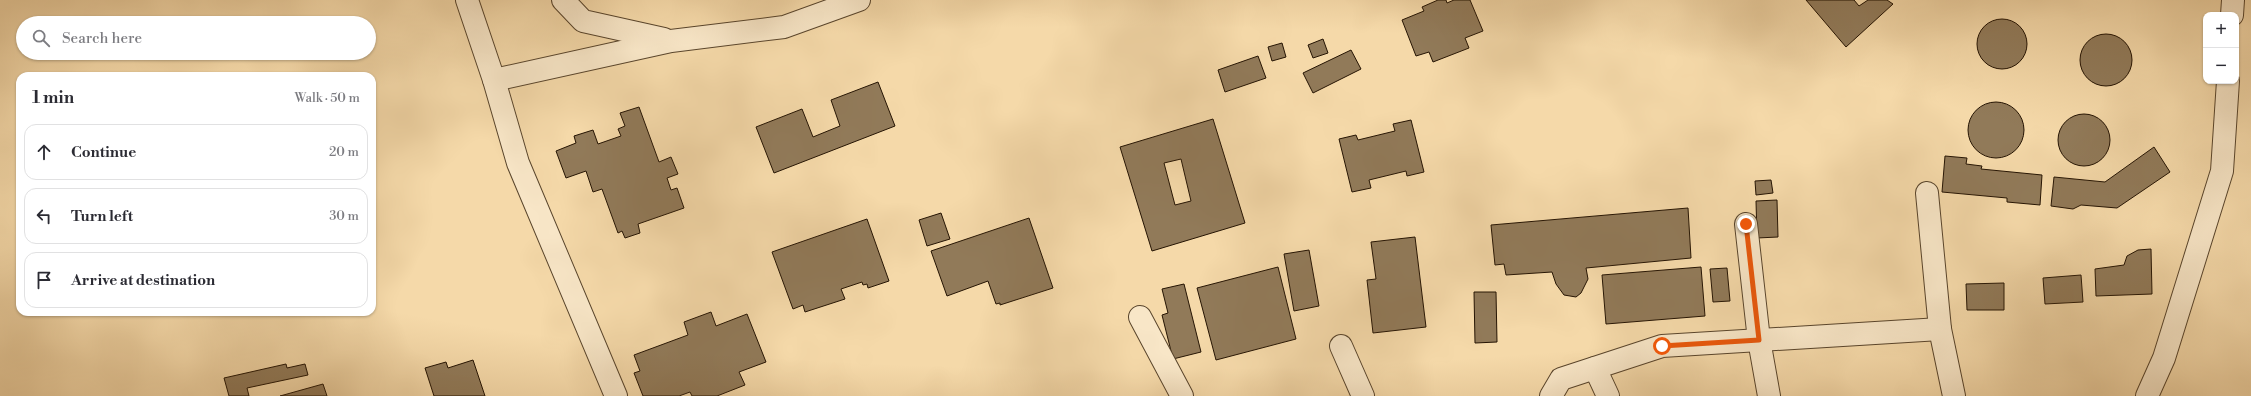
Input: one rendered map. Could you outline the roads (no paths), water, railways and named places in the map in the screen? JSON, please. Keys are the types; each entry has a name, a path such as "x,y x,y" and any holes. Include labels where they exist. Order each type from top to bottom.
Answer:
{"street":[{"path":"467,0 494,80 518,163 616,396"},
{"path":"563,0 583,21 671,41"},
{"path":"494,80 671,41 784,27 859,0"},
{"path":"2232,12 2233,0"},
{"path":"2147,396 2164,358 2222,171 2228,84"},
{"path":"1927,193 1940,329 1954,396"},
{"path":"1746,224 1759,340 1769,396"},
{"path":"1140,317 1182,396"},
{"path":"1551,396 1561,379 1662,346 1940,329"},
{"path":"1341,346 1363,396"},
{"path":"1595,368 1608,396"}]}
